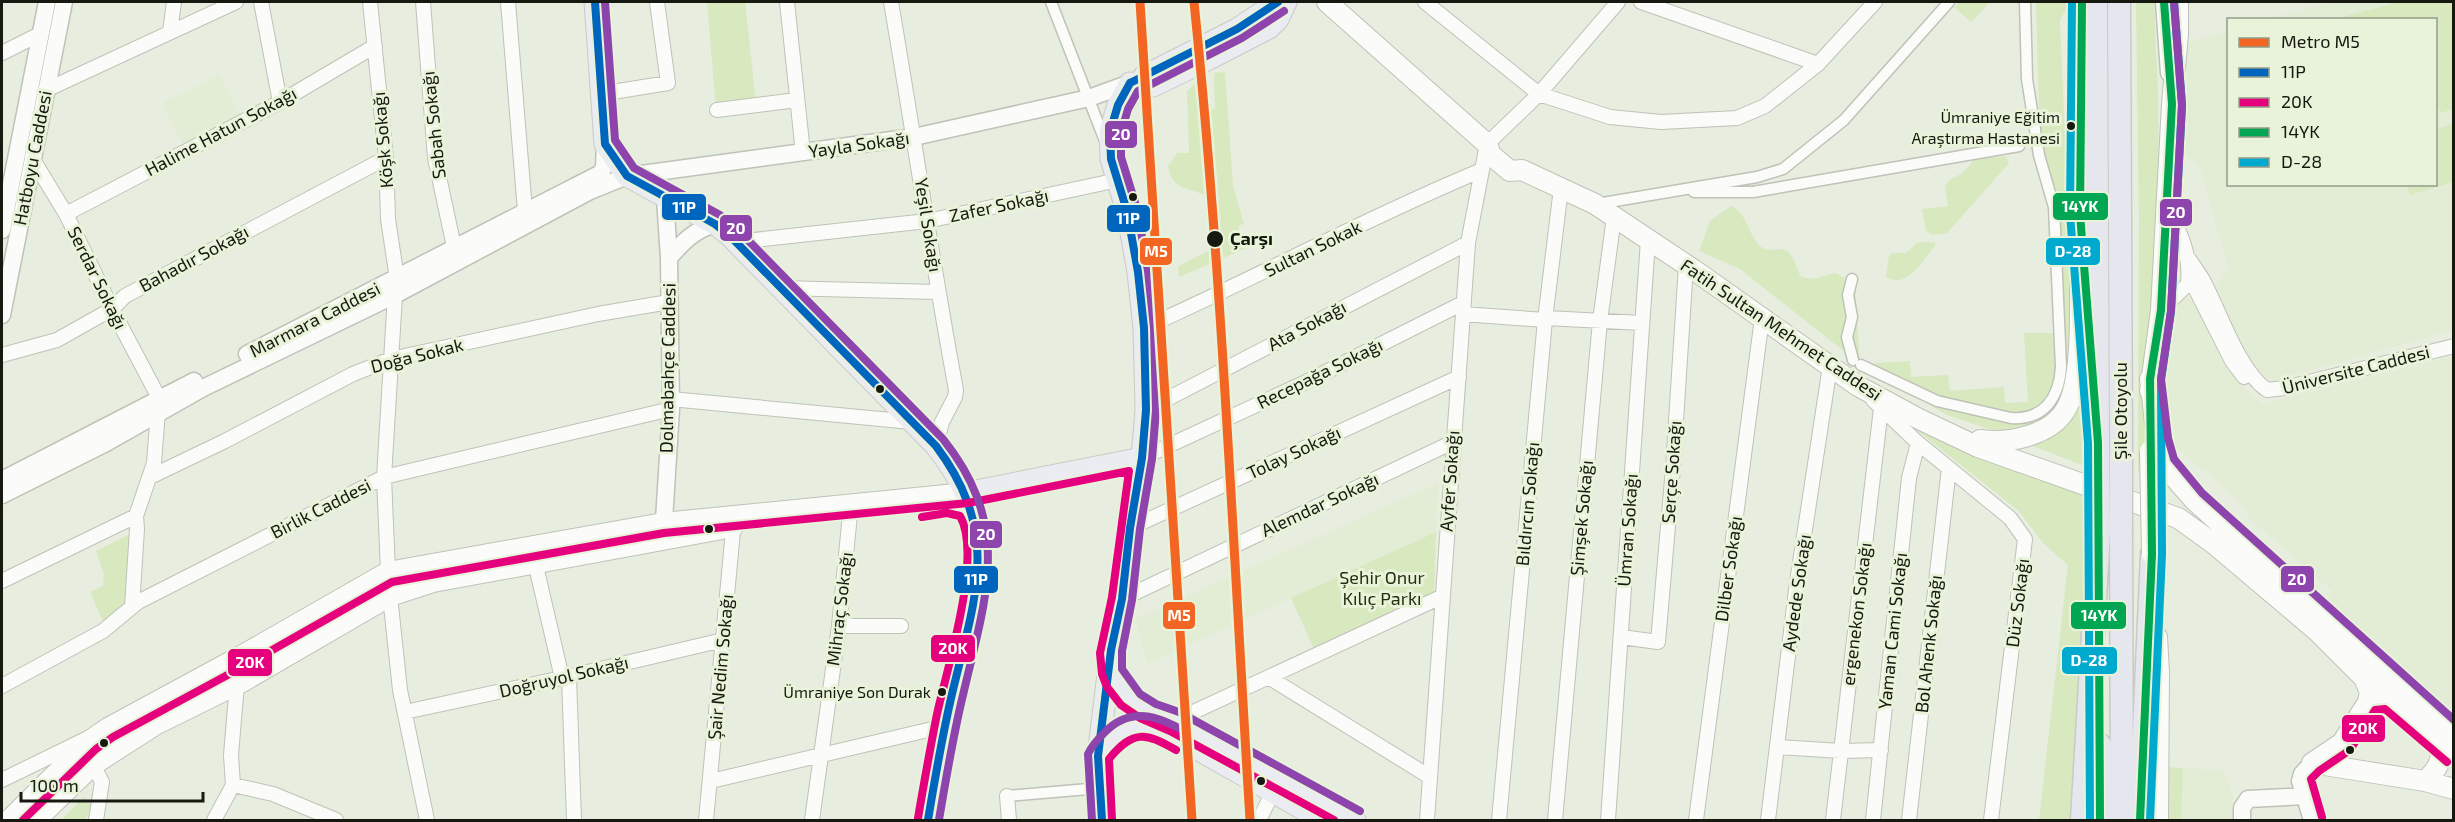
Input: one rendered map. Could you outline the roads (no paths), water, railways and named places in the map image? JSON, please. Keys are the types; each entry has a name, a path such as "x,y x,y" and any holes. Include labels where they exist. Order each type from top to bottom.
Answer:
{"highway":[{"name":"Şile Otoyolu","path":"2096,2 2098,443 2110,532 2122,820"},
{"name":"Şile Otoyolu","path":"2100,820 2110,532 2121,444 2119,2"},
{"path":"2080,214 2098,443"},
{"path":"2082,820 2110,532"},
{"path":"2140,820 2152,554"}],"main road":[{"path":"595,2 604,144 627,176 715,224 736,242 936,446 951,466 969,503 977,536 978,568 970,618 945,726 928,820"},
{"path":"1102,820 1098,756 1111,650 1122,598 1130,528 1142,458 1146,410 1144,328 1131,233 1112,159 1110,132 1118,105 1130,82 1237,29 1278,2"},
{"path":"1130,82 1153,86 1217,55 1269,28 1278,19 1286,2"},
{"name":"Fatih Sultan Mehmet Caddesi","path":"1327,2 1487,144 1498,146 1517,160 1522,170 1595,204 1858,386 1989,451 2178,518 2213,543 2317,631 2364,678 2389,699 2449,744"},
{"path":"2158,820 2159,672 2152,554 2150,379 2161,310 2178,2"},
{"path":"1955,436 1995,442 2023,438 2047,427 2066,410 2077,380 2080,214"},
{"path":"2150,379 2158,440 2165,464 2181,485 2449,744 2436,770 2425,781"},
{"path":"36,820 108,728 241,656 388,572 734,521 851,509 956,503 966,506 969,503 1142,458"},
{"path":"9,820 86,759 121,747 155,725 237,684 390,596 433,582 535,562 663,531"},
{"path":"388,572 390,596"},
{"path":"1111,650 1112,672 1133,702 1151,714 1174,721 1355,820"},
{"path":"2341,767 2338,759 2342,743 2368,702 2370,692 2364,678"},
{"path":"2368,702 2377,698 2389,699"},
{"path":"1098,756 1112,738 1121,732 1130,727 1147,724 1162,729 1272,794 1322,820"},
{"path":"108,728 121,747"},
{"path":"2312,763 2342,743"},
{"path":"2312,763 2425,781 2454,789"}],"street":[{"name":"Hatboyu Caddesi","path":"2,230 47,2"},
{"name":"Hatboyu Caddesi","path":"2,315 16,165 46,90 64,2"},
{"path":"170,32 174,2"},
{"path":"46,90 236,2"},
{"path":"261,2 280,102"},
{"name":"Köşk Sokağı","path":"370,2 396,287 384,477 388,572"},
{"path":"423,2 428,2"},
{"name":"Sabah Sokağı","path":"423,2 435,158 454,247"},
{"path":"508,2 525,211"},
{"path":"600,94 668,83 657,2"},
{"path":"787,2 802,153"},
{"name":"Yeşil Sokağı","path":"891,2 956,390 942,422 936,446"},
{"path":"1051,2 1112,159"},
{"path":"1425,2 1539,94 1610,117 1661,122 1737,118 1765,106 1818,64 1875,2"},
{"path":"1487,144 1539,94 1618,2"},
{"path":"1641,2 1818,64"},
{"path":"1595,204 1757,177 1783,169 1844,120 1949,2"},
{"path":"1852,279 1848,295 1852,317 1847,337 1857,363 1937,401 2010,418 2038,414 2045,410 2055,395 2061,367 2054,207 2039,155 2026,79 2025,2"},
{"path":"2080,214 2082,2"},
{"path":"2164,2 2172,104"},
{"path":"2,53 40,34"},
{"name":"Halime Hatun Sokağı","path":"66,214 280,102 375,46"},
{"name":"Yayla Sokağı","path":"627,176 914,137 1089,98 1130,82"},
{"path":"717,110 797,100"},
{"name":"Marmara Caddesi","path":"396,287 454,247 601,173 604,167 604,144"},
{"name":"Ayfer Sokağı","path":"1427,820 1441,597 1468,243 1487,144"},
{"path":"1669,192 1753,192 2019,146"},
{"name":"Bahadır Sokağı","path":"2,355 57,340 112,309 125,296 386,158"},
{"name":"Serdar Sokağı","path":"16,165 66,214 158,406"},
{"name":"Sultan Sokak","path":"1144,328 1242,284 1430,192 1482,170"},
{"name":"Marmara Caddesi","path":"2,480 158,406 590,191 627,176"},
{"name":"Zafer Sokağı","path":"736,242 927,221 1118,180"},
{"name":"Bıldırcın Sokağı","path":"1499,820 1546,319 1561,188"},
{"name":"Dolmabahçe Caddesi","path":"663,531 671,404 669,258 665,198"},
{"path":"2161,310 2188,284 2189,259 2182,236 2166,206"},
{"name":"Şimşek Sokağı","path":"1555,820 1599,321 1614,217"},
{"path":"669,258 685,239 702,228 715,224"},
{"name":"Ümran Sokağı","path":"1608,820 1648,240"},
{"name":"Ata Sokağı","path":"1146,410 1468,243"},
{"name":"Üniversite Caddesi","path":"2189,259 2203,280 2245,365 2256,381 2267,390 2285,388 2454,346"},
{"name":"Serçe Sokağı","path":"1621,637 1658,642 1673,468 1686,265"},
{"name":"Üniversite Caddesi","path":"2188,284 2193,284 2232,361 2259,393 2268,397 2454,352"},
{"path":"782,288 938,292"},
{"name":"Doğa Sokak","path":"150,477 225,441 353,374 391,359 598,314 669,303"},
{"path":"1463,309 1546,319 1642,323"},
{"name":"Recepağa Sokağı","path":"1142,458 1463,309"},
{"name":"Dilber Sokağı","path":"1696,820 1762,318"},
{"name":"Aydede Sokağı","path":"1768,820 1797,582 1830,366"},
{"name":"Tolay Sokağı","path":"1130,528 1459,377"},
{"name":"Düz Sokağı","path":"1858,386 1918,443 2010,518 2025,539 1991,820"},
{"name":"Birlik Caddesi","path":"2,686 103,631 132,607 384,477 671,404 912,422"},
{"path":"132,607 136,516 150,477 156,447 158,406"},
{"name":"Marmara Caddesi","path":"2,495 106,443 158,406"},
{"name":"ergenekon Sokağı","path":"1833,820 1881,408"},
{"name":"Alemdar Sokağı","path":"1122,598 1453,442"},
{"name":"Yaman Cami Sokağı","path":"1873,820 1909,478 1918,443"},
{"name":"Bol Ahenk Sokağı","path":"1910,820 1949,468"},
{"name":"Mihraç Sokağı","path":"812,820 839,626 851,509"},
{"path":"2,581 136,516"},
{"name":"Şair Nedim Sokağı","path":"706,820 734,521"},
{"path":"535,562 565,678 574,820"},
{"path":"390,596 400,690 428,820"},
{"path":"1174,721 1441,597"},
{"path":"839,626 901,626"},
{"name":"Doğruyol Sokağı","path":"405,712 565,678 723,640"},
{"path":"1270,678 1430,777"},
{"path":"214,820 233,785 231,755 237,684"},
{"path":"711,781 945,726"},
{"path":"2,780 108,728"},
{"path":"1777,747 1841,751 1881,750"},
{"path":"86,759 102,782 96,820"},
{"path":"2312,763 2302,774 2300,781 2312,820"},
{"path":"233,785 273,794 336,820"},
{"path":"1009,820 1007,796 1100,788"},
{"path":"1259,820 1272,794"},
{"path":"2242,820 2242,808 2248,799 2305,796"}],"metro line":[{"name":"M5","path":"1140,2 1192,820"},
{"name":"M5","path":"1194,2 1220,308 1250,820"}],"place":[{"name":"Ümraniye Eğitim Araştırma Hastanesi","path":"2071,126"},
{"name":"Çarşı","path":"1215,239"},
{"name":"Ümraniye Son Durak","path":"942,692"}],"park label":[{"name":"Şehir Onur Kılıç Parkı","path":"1382,588"}]}
